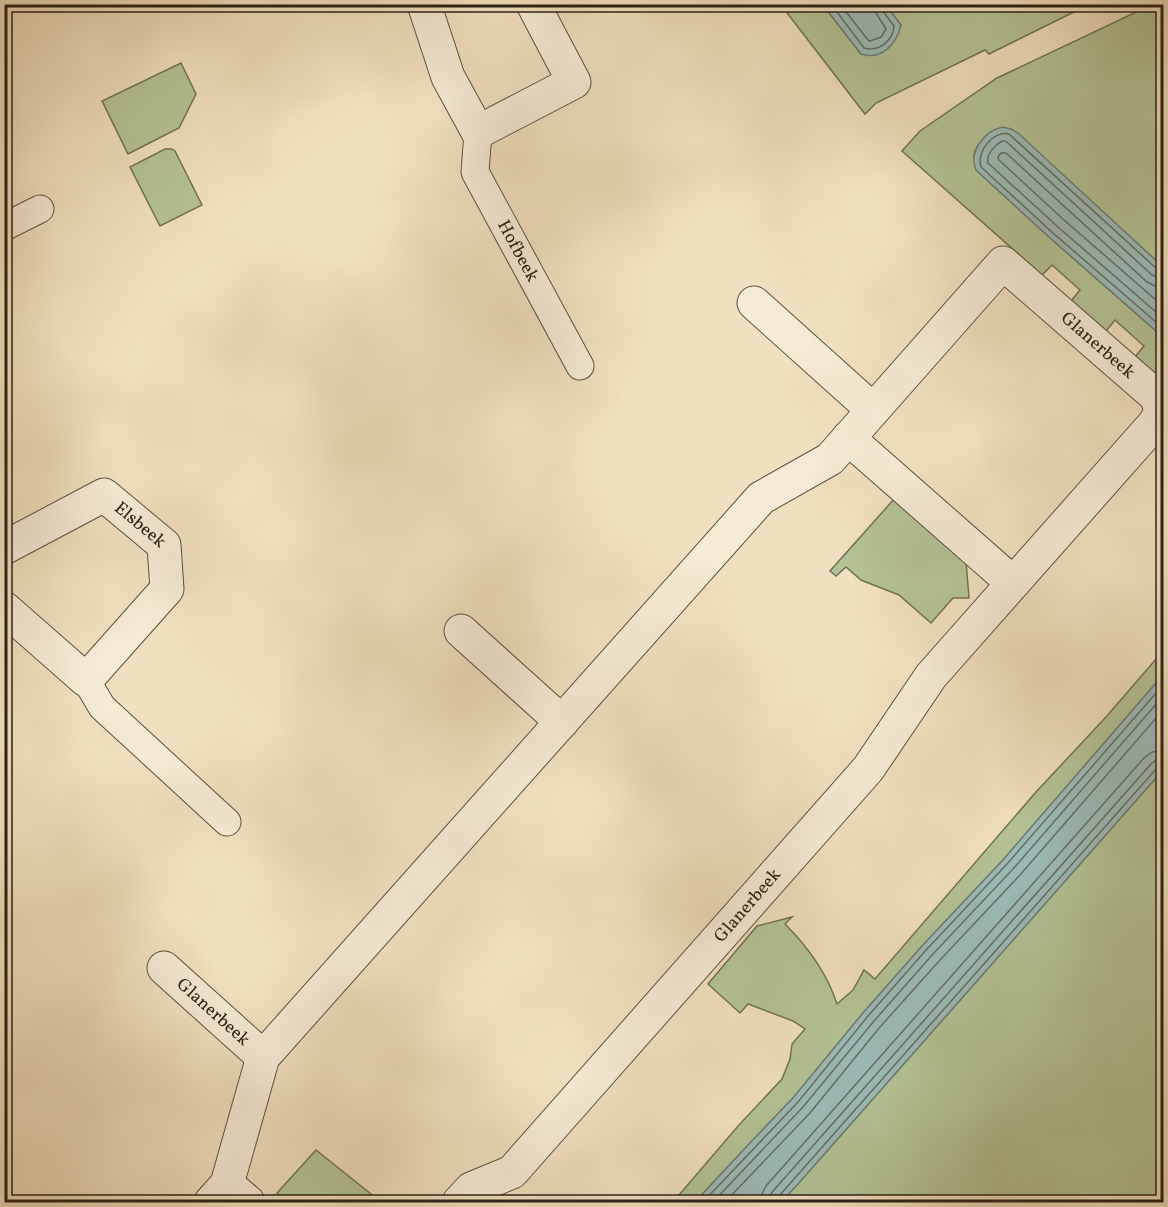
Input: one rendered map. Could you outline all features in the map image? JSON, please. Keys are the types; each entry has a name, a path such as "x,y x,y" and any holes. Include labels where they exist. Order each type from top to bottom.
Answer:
{"street":[{"path":"424,4 448,77 478,132 574,82 533,4"},
{"name":"Glanerbeek","path":"229,1196 263,1057 761,498 830,459 1004,263 1157,397 1161,412 1154,424 931,676 868,769 512,1172 471,1190 459,1203"},
{"path":"754,303 873,410"},
{"path":"848,438 1013,584"},
{"name":"Elsbeek","path":"4,548 104,495 164,545 167,589 87,680"},
{"path":"4,608 87,680"},
{"path":"461,631 562,722"},
{"name":"Glanerbeek","path":"164,968 263,1057"}],"lane":[{"name":"Hofbeek","path":"478,132 476,172 580,366"},
{"path":"4,227 40,209"},
{"path":"87,680 102,706 227,822"}],"green space":[{"path":"781,5 823,5 861,54 901,25 886,5 1088,5 989,54 985,50 876,103 865,114"},
{"path":"1151,5 1163,5 1163,267 1011,129 983,140 974,155 976,170 1163,337 1163,382 1135,357 1144,346 1115,320 1106,331 1071,301 1080,290 1052,265 1042,275 902,151 920,131 997,78"},
{"path":"181,63 196,94 179,128 128,154 102,101"},
{"path":"165,149 175,151 202,205 160,226 130,167"},
{"path":"895,498 966,561 969,598 953,598 931,623 899,595 861,580 846,567 836,576 830,571"},
{"path":"1163,651 1163,675 1003,860 863,1013 793,1098 695,1202 673,1202 782,1079 790,1059 792,1044 805,1029 793,1021 748,1004 740,1013 708,984 757,926 792,917 785,924 816,961 837,1004 853,990 864,970 875,979 1036,792 1106,717"},
{"path":"1163,770 1163,1202 781,1202 797,1185"},
{"path":"316,1150 381,1202 287,1202 277,1193"}],"water":[{"path":"823,5 886,5 901,25 899,32 892,44 882,53 869,56 861,54"},
{"path":"1003,127 1018,133 1163,267 1163,337 976,170 974,156 976,149 990,132"},
{"path":"1163,675 1163,770 797,1185 781,1202 695,1202 793,1098 863,1013 1003,860"}]}
